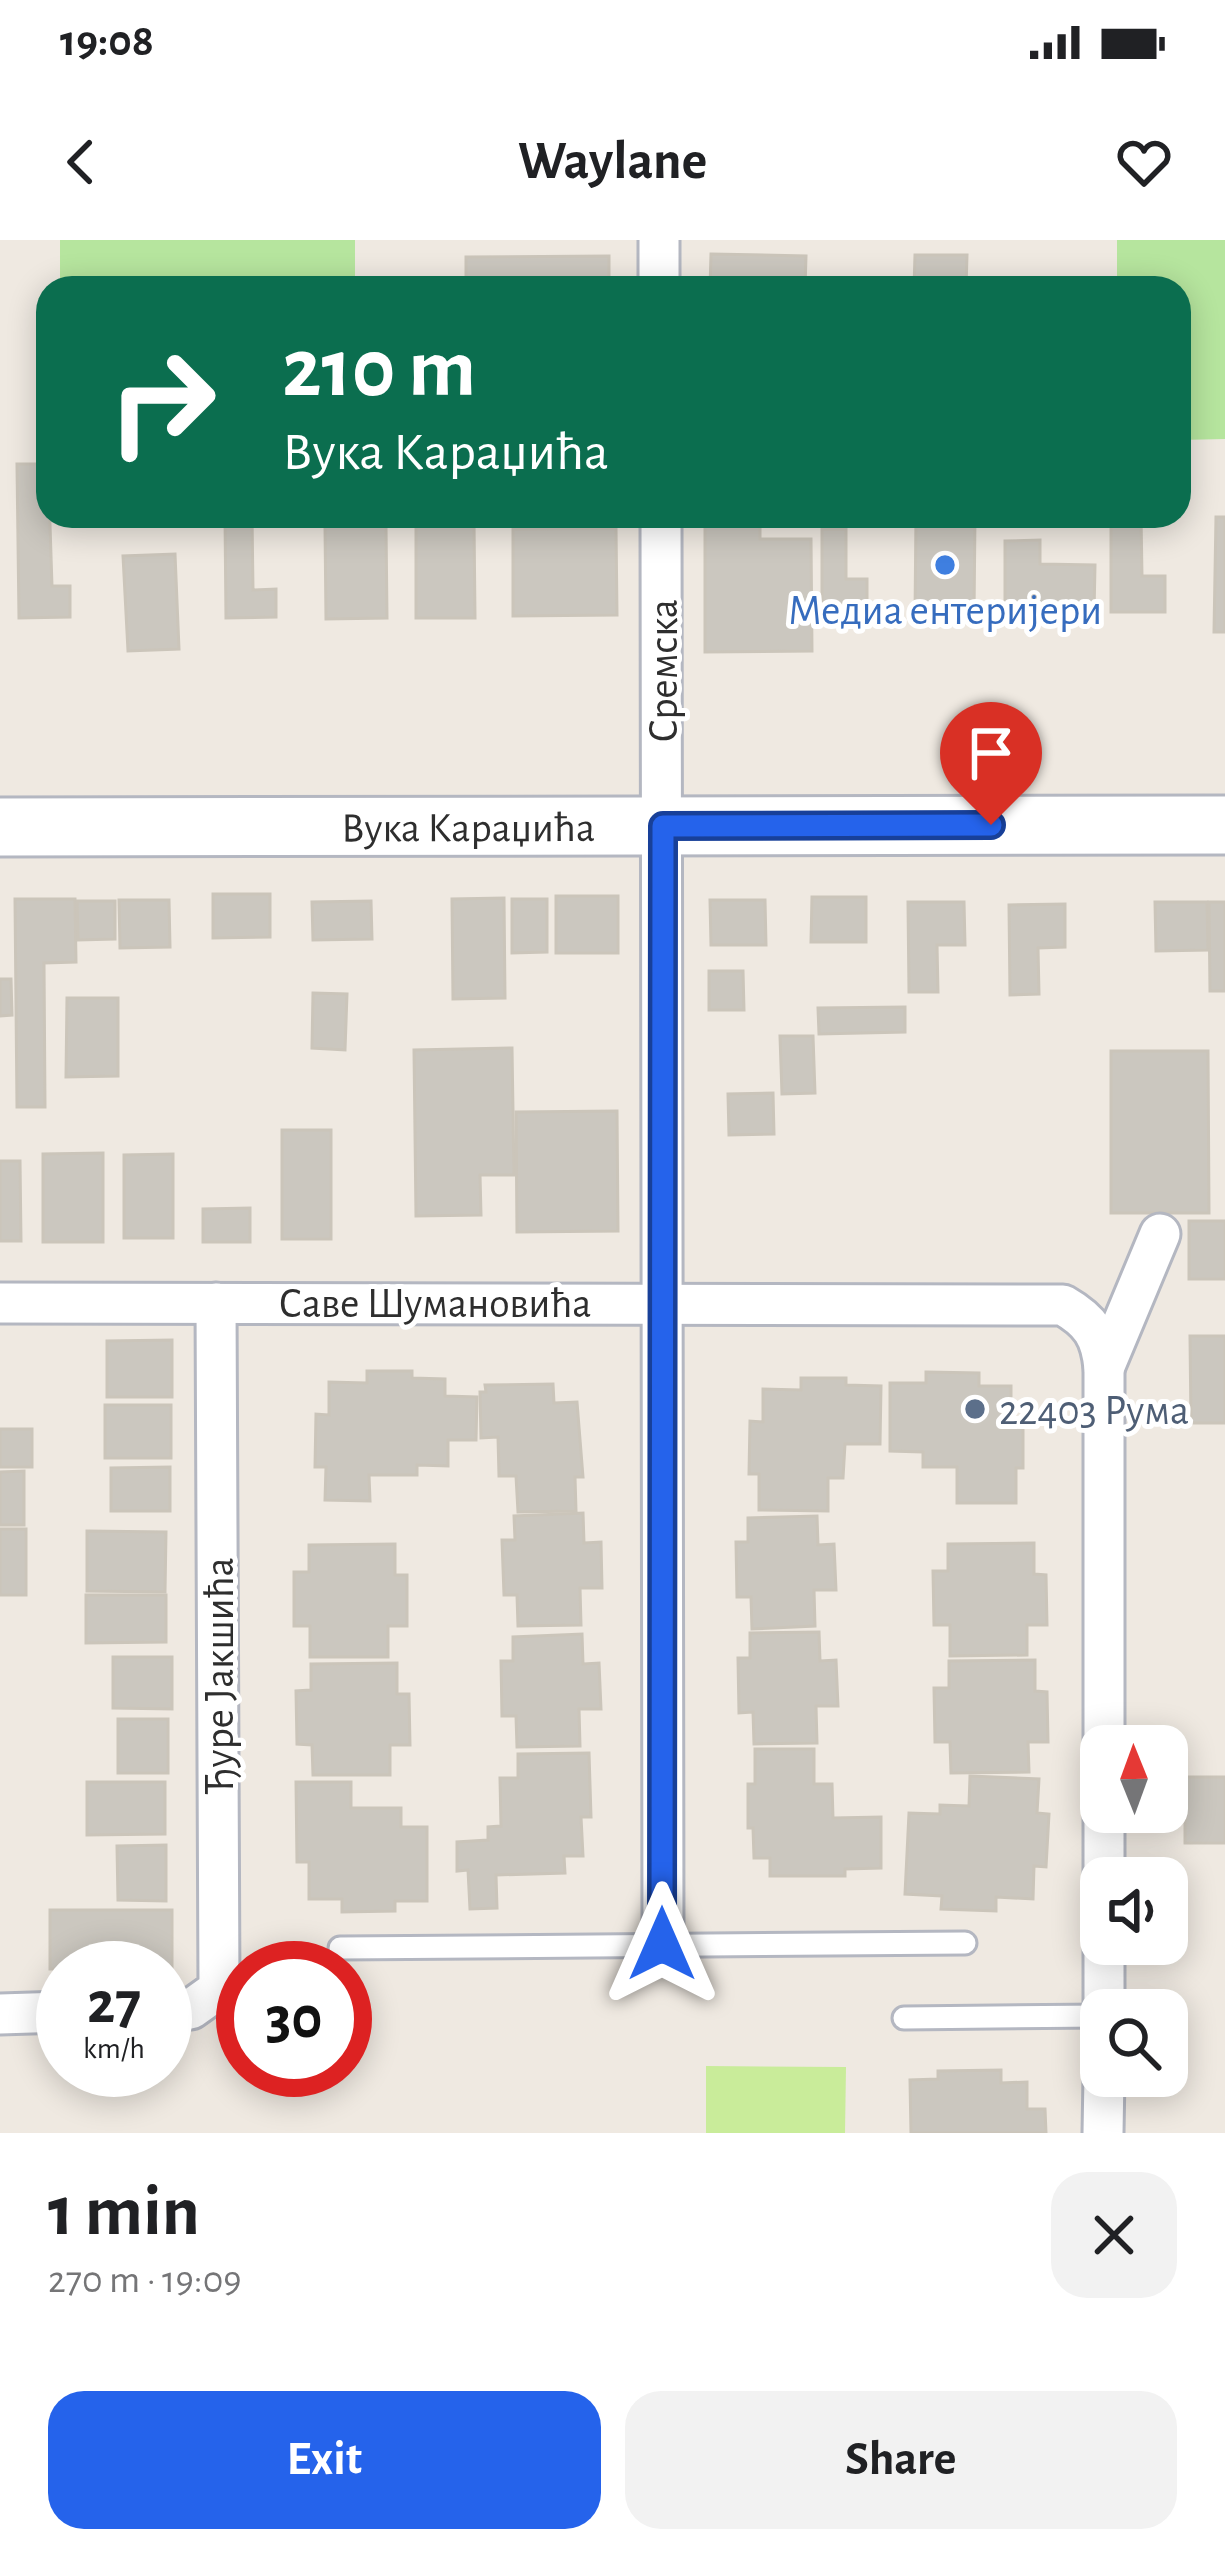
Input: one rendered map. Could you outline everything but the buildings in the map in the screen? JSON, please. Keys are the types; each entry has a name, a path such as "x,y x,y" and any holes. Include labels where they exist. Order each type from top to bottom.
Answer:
{"main road":[{"name":"Вука Караџића","path":"0,827 1225,825"}],"street":[{"path":"659,240 659,276"},
{"name":"Сремска","path":"661,528 662,1944"},
{"path":"1104,1725 1104,1368 1160,1234"},
{"name":"Саве Шумановића","path":"0,1303 1043,1303 1063,1305 1082,1316 1102,1346 1104,1368"},
{"name":"Ђуре Јакшића","path":"192,2008 219,1990 216,1303"},
{"path":"0,2014 36,2013"},
{"path":"1103,2097 1103,2133"}],"lane":[{"path":"372,1948 965,1943"},
{"path":"904,2018 1080,2014"}],"green space":[{"path":"60,240 355,240 355,276 60,276"},
{"path":"1117,240 1225,240 1225,439 1191,440 1191,276 1117,276"},
{"path":"706,2066 846,2067 845,2133 706,2133"}],"place":[{"name":"Медиа ентеријери","path":"945,565"},
{"name":"22403 Рума","path":"975,1409"}],"route":[{"path":"662,1944 663,826 991,825"}]}
